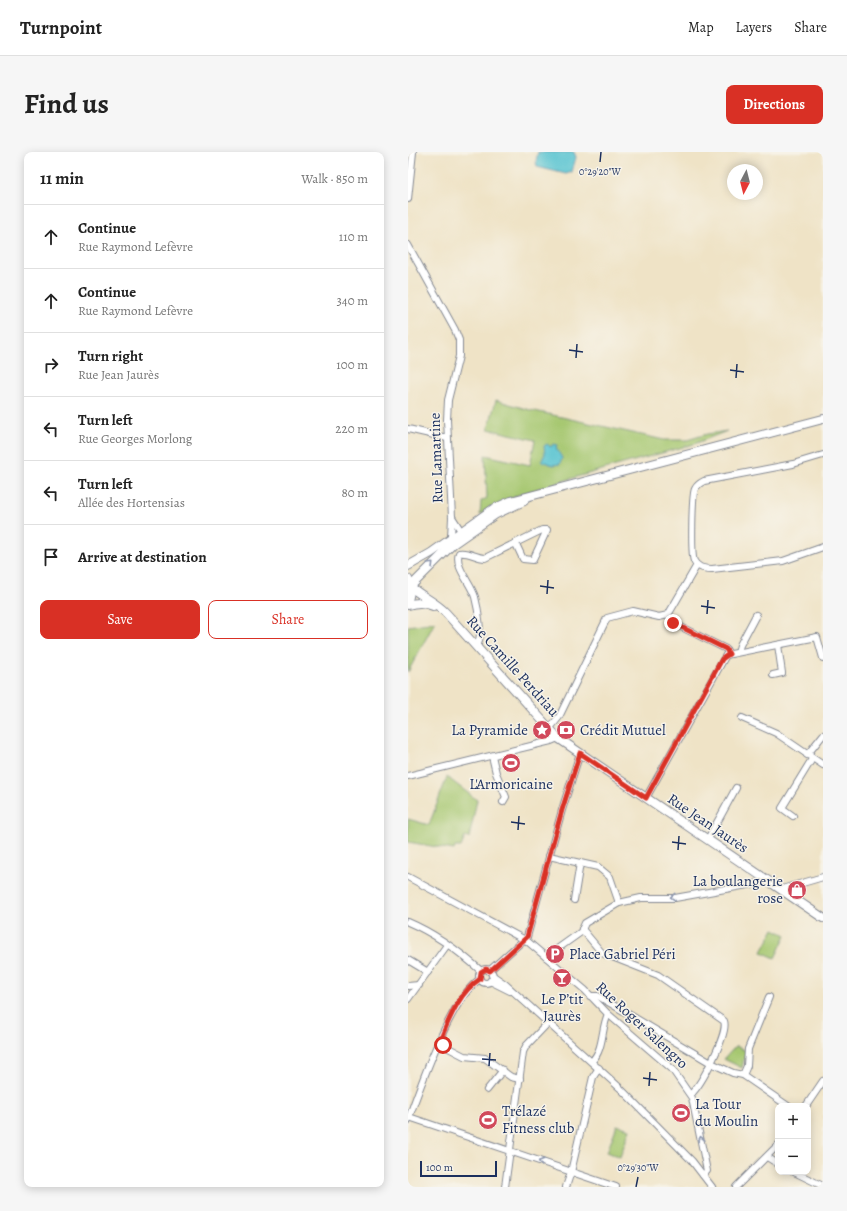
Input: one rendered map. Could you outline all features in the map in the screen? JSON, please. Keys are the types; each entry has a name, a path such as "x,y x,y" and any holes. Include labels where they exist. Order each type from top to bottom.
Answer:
{"main road":[{"path":"408,601 410,584 461,531 493,510 511,501 823,419"},
{"path":"408,566 496,514 533,496"},
{"name":"Rue Camille Perdriau","path":"410,584 419,594 438,604 558,738"},
{"name":"Rue Camille Perdriau","path":"408,605 428,603 446,613"},
{"name":"Rue Jean Jaurès","path":"558,738 823,918"}],"street":[{"path":"408,199 413,152"},
{"name":"Rue Lamartine","path":"408,245 455,330 459,340 459,356 448,400 447,438 452,541"},
{"path":"408,429 447,438"},
{"path":"823,455 793,464 704,481 698,485 693,494 692,554 697,565 709,569 766,564 789,560 823,547"},
{"name":"Rue Lamartine","path":"452,518 461,531"},
{"path":"477,646 481,638 475,596 458,561 459,553 485,558 542,530 547,530 533,560 523,559 516,544"},
{"path":"550,728 559,717 607,618 633,611 659,617 666,616 671,613 697,565"},
{"path":"738,652 740,645 756,615"},
{"path":"673,623 726,649 729,654"},
{"path":"646,798 722,659 729,654 817,637 823,658"},
{"path":"773,675 782,673 778,645"},
{"path":"742,718 776,733 823,765"},
{"path":"793,816 782,808 823,735"},
{"path":"408,776 492,756 558,738"},
{"path":"480,979 485,982 524,940 580,753"},
{"path":"492,756 496,773 506,797 503,802"},
{"path":"708,839 736,788"},
{"path":"549,856 598,867 607,873 619,903"},
{"path":"574,900 580,862"},
{"name":"Rue Roger Salengro","path":"408,877 524,940 546,957 608,1014 672,1069 691,1094 707,1171 703,1175"},
{"path":"546,957 582,929 585,923 608,908 619,903 641,898 675,898 713,892 759,883 765,878"},
{"path":"782,889 823,878"},
{"path":"408,922 419,926 447,945 481,972"},
{"path":"582,929 602,953 658,975 724,1021 725,1029 711,1063 691,1094"},
{"path":"408,1000 447,945"},
{"path":"408,960 428,972"},
{"path":"481,972 486,969 491,976 512,992 592,1061 692,1161 712,1187"},
{"path":"481,972 480,979 462,996 439,1043 409,1118 616,1187"},
{"path":"408,986 419,985"},
{"path":"590,996 598,996 711,1063 734,1073 743,1075 784,1103"},
{"path":"743,1075 747,1066 748,1049 769,997"},
{"path":"592,1061 597,1056 608,1014"},
{"path":"505,1187 524,1052 526,1046 548,1023"},
{"path":"439,1043 464,1056 485,1058 514,1078 520,1079"},
{"path":"566,1187 571,1172 594,1073 598,1068"},
{"path":"487,1090 503,1070"},
{"path":"808,1103 822,1085"},
{"path":"736,1187 775,1148"},
{"path":"767,1156 775,1162"},
{"path":"800,1175 823,1186"}],"green space":[{"path":"496,400 526,409 664,440 687,440 707,434 727,431 694,444 518,495 480,515 481,501 487,498 485,455 530,465 535,440 488,429"},
{"path":"435,622 408,672 408,626"},
{"path":"447,777 477,800 469,838 465,837 461,847 455,847 454,850 408,842 408,819 429,825"},
{"path":"774,929 786,935 775,958 762,952"},
{"path":"736,1046 746,1051 742,1068 724,1059"},
{"path":"617,1125 630,1129 620,1157 607,1152"}],"water":[{"path":"538,152 574,152 576,157 572,172 566,174 537,167 536,161"},
{"path":"547,444 551,447 553,444 557,445 556,448 562,458 560,464 553,465 541,461 545,454 544,446"}],"place":[{"name":"La Pyramide","path":"542,730"},
{"name":"Crédit Mutuel","path":"566,730"},
{"name":"L'Armoricaine","path":"511,763"},
{"name":"La boulangerie rose","path":"797,890"},
{"name":"Place Gabriel Péri","path":"555,954"},
{"name":"Le P’tit Jaurès","path":"562,978"},
{"name":"La Tour du Moulin","path":"681,1113"},
{"name":"Trélazé Fitness club","path":"488,1120"}],"route":[{"path":"443,1045 439,1043 457,1004 462,996 475,982 480,979 479,975 482,970 486,969 490,971 527,937 562,810 580,753 646,798 722,659 729,654 726,649 673,623"}]}
